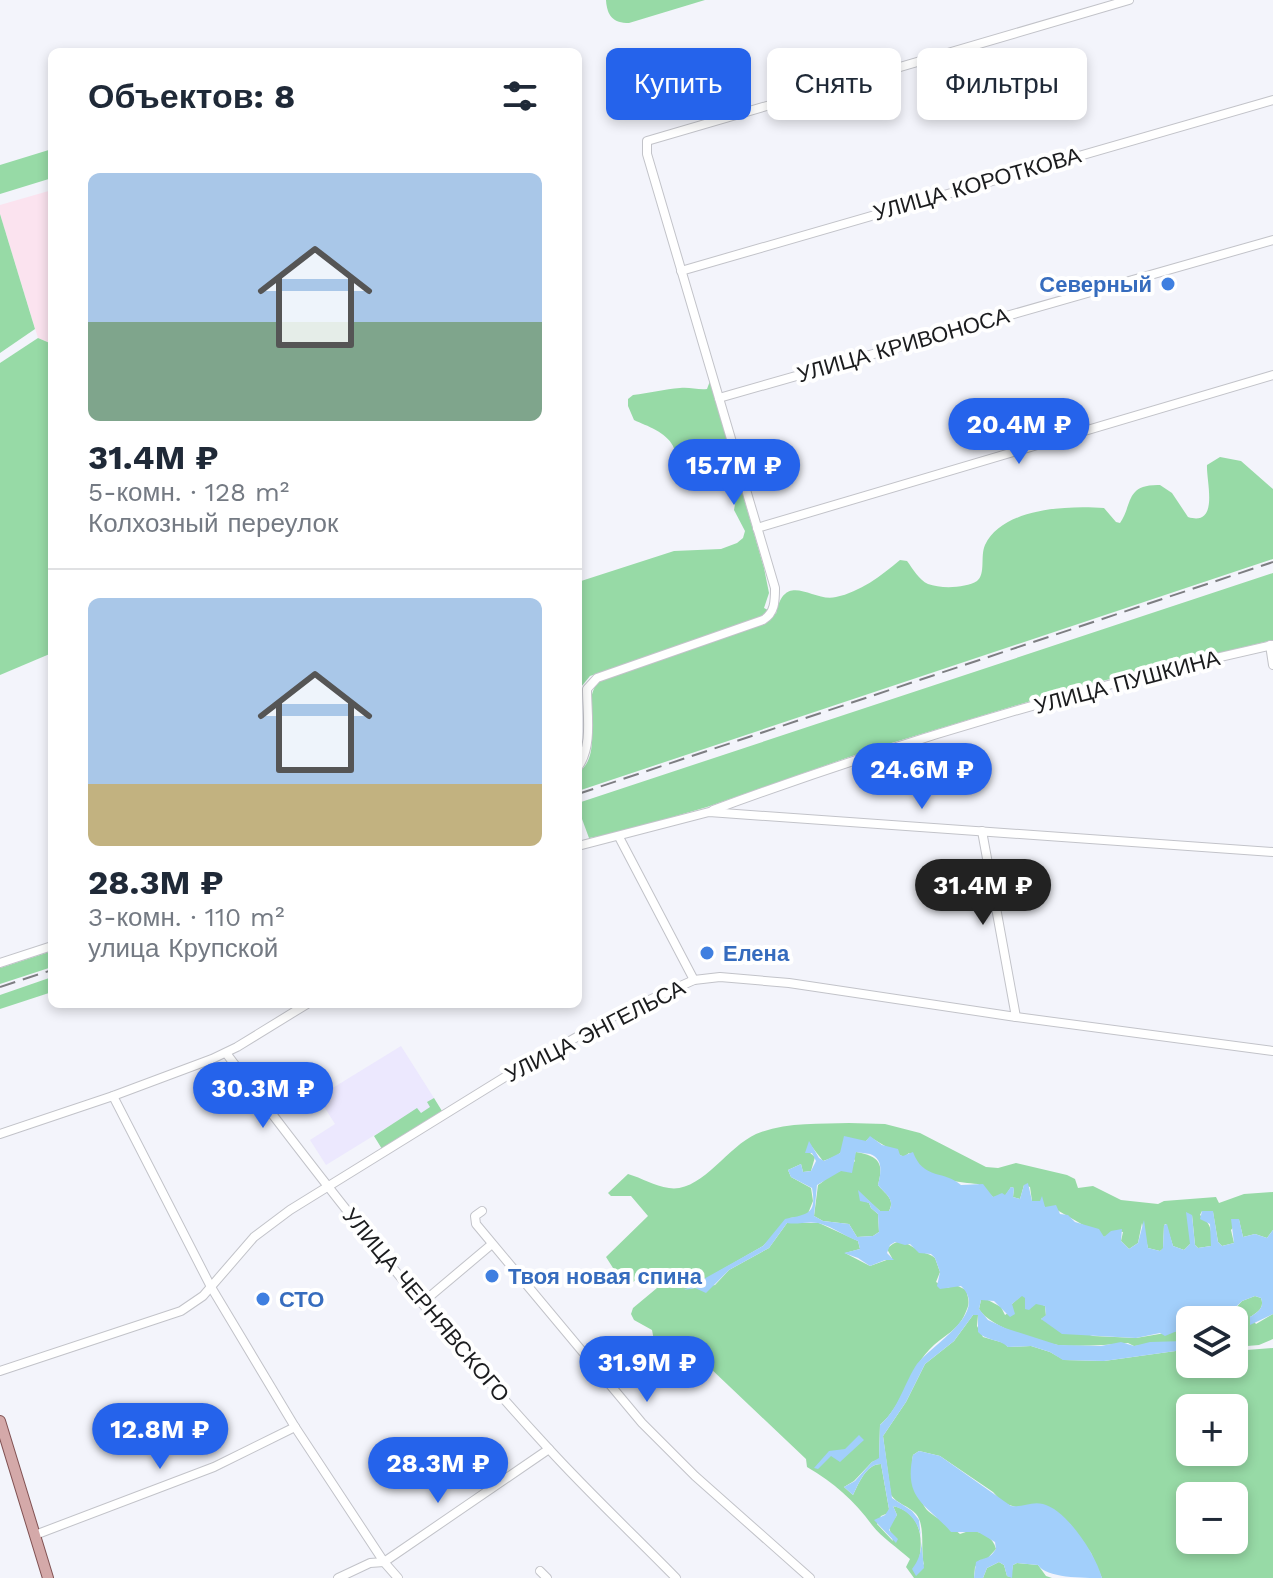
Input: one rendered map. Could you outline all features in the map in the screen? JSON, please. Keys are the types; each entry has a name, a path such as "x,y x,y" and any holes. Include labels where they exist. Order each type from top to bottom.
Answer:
{"main road":[{"path":"0,1421 48,1578"}],"street":[{"path":"582,760 588,741 587,689 590,683 750,625 769,616 775,599 775,588 647,154 647,141 1129,0"},
{"name":"УЛИЦА КОРОТКОВА","path":"681,271 1273,100"},
{"name":"УЛИЦА КРИВОНОСА","path":"719,398 1273,240"},
{"path":"757,528 1273,375"},
{"path":"1271,645 1273,665"},
{"name":"УЛИЦА ПУШКИНА","path":"709,812 806,776 1043,703 1271,645"},
{"path":"582,845 709,812 1273,852"},
{"path":"982,831 1016,1017"},
{"path":"619,837 694,980"},
{"path":"0,963 48,947"},
{"name":"УЛИЦА ЭНГЕЛЬСА","path":"0,1371 170,1316 191,1305 266,1227 505,1077 620,1013 694,980 720,977 789,983 1273,1051"},
{"path":"0,1134 226,1053 300,1008"},
{"name":"УЛИЦА ЧЕРНЯВСКОГО","path":"226,1053 327,1188 422,1303 549,1449 676,1578"},
{"path":"113,1096 211,1287 295,1427 384,1562 398,1578"},
{"path":"482,1211 474,1221 642,1423 695,1476 810,1578"},
{"path":"422,1303 492,1244"},
{"path":"35,1535 214,1467 295,1427"},
{"path":"338,1578 370,1563 384,1562 549,1449"}],"shaded area":[{"path":"48,191 48,342 38,338 0,214 0,205"},
{"path":"401,1046 434,1098 428,1102 431,1107 420,1114 417,1109 326,1165 310,1140 335,1124 318,1097"}],"green space":[{"path":"606,0 705,0 629,23 612,18"},
{"path":"48,150 48,179 0,194 0,165"},
{"path":"0,214 35,329 0,353"},
{"path":"38,338 48,342 48,655 0,675 0,363"},
{"path":"710,381 764,568 769,593 764,608 770,611 754,621 590,676 582,686 582,581 674,551 721,549 743,538 745,531 734,510 738,486 725,478 681,472 670,441 656,430 634,420 628,406 628,399 633,395 680,388 707,389"},
{"path":"1220,457 1241,461 1273,489 1273,559 582,790 582,768 591,753 591,704 598,682 776,614 780,601 793,590 827,598 845,595 870,583 900,560 907,561 928,584 940,587 967,585 980,578 985,545 994,533 1021,516 1073,507 1104,508 1120,523 1135,492 1160,485 1172,493 1188,517 1198,518 1208,509 1207,465"},
{"path":"1273,573 1273,640 1077,687 875,748 707,807 617,833 589,838 582,819 582,802"},
{"path":"48,952 48,968 0,984 0,968"},
{"path":"48,978 48,993 0,1009 0,995"},
{"path":"434,1098 442,1111 382,1149 374,1136 417,1108 421,1113 430,1107 427,1102"},
{"path":"814,1124 885,1124 920,1133 986,1167 998,1168 1016,1163 1067,1175 1075,1179 1078,1188 1093,1186 1121,1200 1158,1204 1216,1197 1219,1203 1244,1194 1273,1192 1273,1230 1267,1238 1255,1234 1243,1237 1239,1220 1231,1230 1234,1243 1222,1246 1218,1242 1213,1212 1202,1211 1200,1215 1210,1229 1211,1246 1198,1248 1195,1245 1192,1215 1190,1244 1184,1250 1173,1246 1166,1224 1163,1249 1148,1248 1142,1223 1138,1243 1129,1249 1121,1241 1123,1232 1115,1231 1104,1237 1057,1210 1045,1207 1040,1201 1032,1201 1030,1187 1024,1185 1020,1199 1013,1197 1014,1188 1011,1187 1005,1196 993,1197 978,1184 935,1176 922,1168 909,1153 904,1157 870,1137 866,1141 850,1143 836,1156 823,1161 809,1143 809,1152 815,1157 811,1171 803,1172 801,1164 788,1170 791,1177 811,1188 813,1201 807,1216 790,1218 763,1246 688,1289 715,1285 729,1270 769,1248 787,1223 819,1223 858,1241 860,1249 845,1253 870,1266 892,1258 887,1249 902,1242 935,1258 940,1272 936,1282 947,1288 956,1285 966,1290 968,1304 964,1317 922,1359 894,1408 880,1425 879,1459 844,1487 853,1495 867,1471 881,1464 889,1509 877,1524 893,1541 889,1527 897,1515 893,1506 909,1513 918,1526 921,1542 919,1560 924,1565 919,1519 891,1495 883,1436 906,1402 925,1364 954,1341 973,1315 978,1315 977,1326 983,1337 1008,1347 1031,1346 1064,1360 1104,1361 1176,1351 1176,1378 1248,1378 1248,1350 1273,1348 1273,1578 1102,1578 1091,1553 1070,1524 1003,1503 993,1492 940,1456 919,1451 913,1455 914,1476 921,1500 928,1511 960,1534 976,1532 987,1536 996,1549 986,1560 980,1560 975,1567 974,1578 914,1578 906,1567 910,1559 880,1534 843,1493 807,1467 806,1459 709,1367 695,1378 688,1379 655,1346 652,1330 634,1320 631,1314 633,1308 657,1288 643,1274 632,1283 613,1268 606,1257 648,1216 631,1196 611,1196 608,1193 628,1174 664,1187 681,1188 703,1177 756,1134"},
{"path":"856,1152 878,1162 878,1185 891,1203 889,1211 880,1211 860,1193 862,1200 878,1214 879,1232 873,1236 857,1237 849,1224 823,1221 814,1216 818,1185 851,1165"},
{"path":"1022,1295 1045,1306 1046,1316 1041,1319 1093,1336 1136,1338 1176,1331 1176,1342 1134,1346 1128,1343 1058,1345 1003,1328 979,1309 981,1300 986,1299 1001,1307 1005,1315 1012,1310 1012,1304"},
{"path":"1255,1296 1261,1298 1261,1307 1250,1317 1256,1324 1273,1314 1273,1339 1248,1346 1248,1306 1237,1306"},
{"path":"999,1562 1004,1565 1007,1576 1011,1577 1013,1565 1017,1563 1038,1565 1046,1576 1052,1578 983,1578 987,1568"}],"water":[{"path":"844,1136 866,1141 870,1136 882,1145 898,1149 900,1155 913,1152 917,1161 928,1171 961,1185 983,1184 993,1197 1002,1193 1005,1195 1011,1187 1014,1188 1013,1197 1020,1199 1024,1185 1028,1183 1032,1201 1040,1201 1042,1196 1045,1207 1056,1205 1060,1214 1099,1229 1104,1237 1111,1231 1122,1229 1121,1241 1129,1249 1138,1243 1144,1220 1148,1248 1160,1251 1163,1248 1164,1225 1167,1224 1173,1246 1184,1250 1190,1244 1186,1212 1192,1215 1195,1245 1198,1248 1211,1246 1210,1224 1200,1219 1202,1211 1213,1211 1218,1242 1222,1246 1234,1243 1231,1219 1239,1219 1243,1237 1255,1234 1267,1238 1273,1230 1273,1314 1250,1325 1250,1317 1262,1305 1261,1298 1255,1296 1237,1306 1176,1306 1176,1331 1165,1336 1160,1333 1136,1338 1062,1334 1041,1319 1046,1315 1045,1306 1036,1304 1029,1310 1025,1309 1025,1298 1022,1296 1012,1304 1015,1314 1010,1317 994,1301 981,1300 979,1309 988,1320 1058,1345 1101,1346 1121,1342 1134,1346 1176,1341 1176,1351 1104,1361 1063,1360 1031,1346 1008,1347 985,1337 978,1332 978,1315 973,1315 954,1341 925,1364 906,1402 883,1436 892,1498 912,1511 919,1520 921,1540 916,1523 903,1510 893,1506 897,1515 889,1530 898,1539 896,1543 874,1520 885,1515 889,1509 881,1464 867,1471 853,1495 844,1487 879,1458 880,1425 896,1405 915,1367 963,1319 968,1308 968,1297 961,1286 940,1289 937,1286 940,1272 935,1258 931,1254 919,1253 910,1244 895,1242 887,1253 894,1260 870,1266 844,1253 860,1249 858,1241 810,1222 787,1223 769,1248 729,1270 706,1293 695,1288 684,1290 763,1246 785,1219 809,1212 813,1204 812,1188 791,1177 788,1170 801,1164 803,1172 811,1171 816,1161 812,1153 805,1153 809,1141 824,1161 840,1153","holes":["856,1152 870,1154 878,1160 878,1185 888,1196 891,1207 889,1211 880,1211 858,1190 860,1201 869,1203 878,1214 879,1232 873,1236 857,1237 849,1224 823,1221 814,1216 817,1185 841,1171 852,1173"]},
{"path":"859,1435 864,1440 840,1462 831,1456 818,1469 814,1468 829,1451 845,1449"},
{"path":"919,1451 940,1456 1011,1506 1039,1503 1052,1508 1079,1535 1102,1578 1057,1575 1038,1565 1017,1563 1013,1565 1012,1578 1007,1576 1004,1565 999,1562 987,1568 983,1578 974,1578 976,1562 991,1555 996,1549 995,1542 978,1532 951,1532 919,1500 911,1482 911,1470 913,1455"},
{"path":"921,1542 924,1568 916,1576 912,1569 921,1551"}],"railway":[{"path":"582,793 1273,562"},
{"path":"0,987 48,971"}],"place":[{"name":"Северный","path":"1168,284"},
{"name":"Елена","path":"707,953"},
{"name":"Твоя новая спина","path":"492,1276"},
{"name":"СТО","path":"263,1299"}]}
